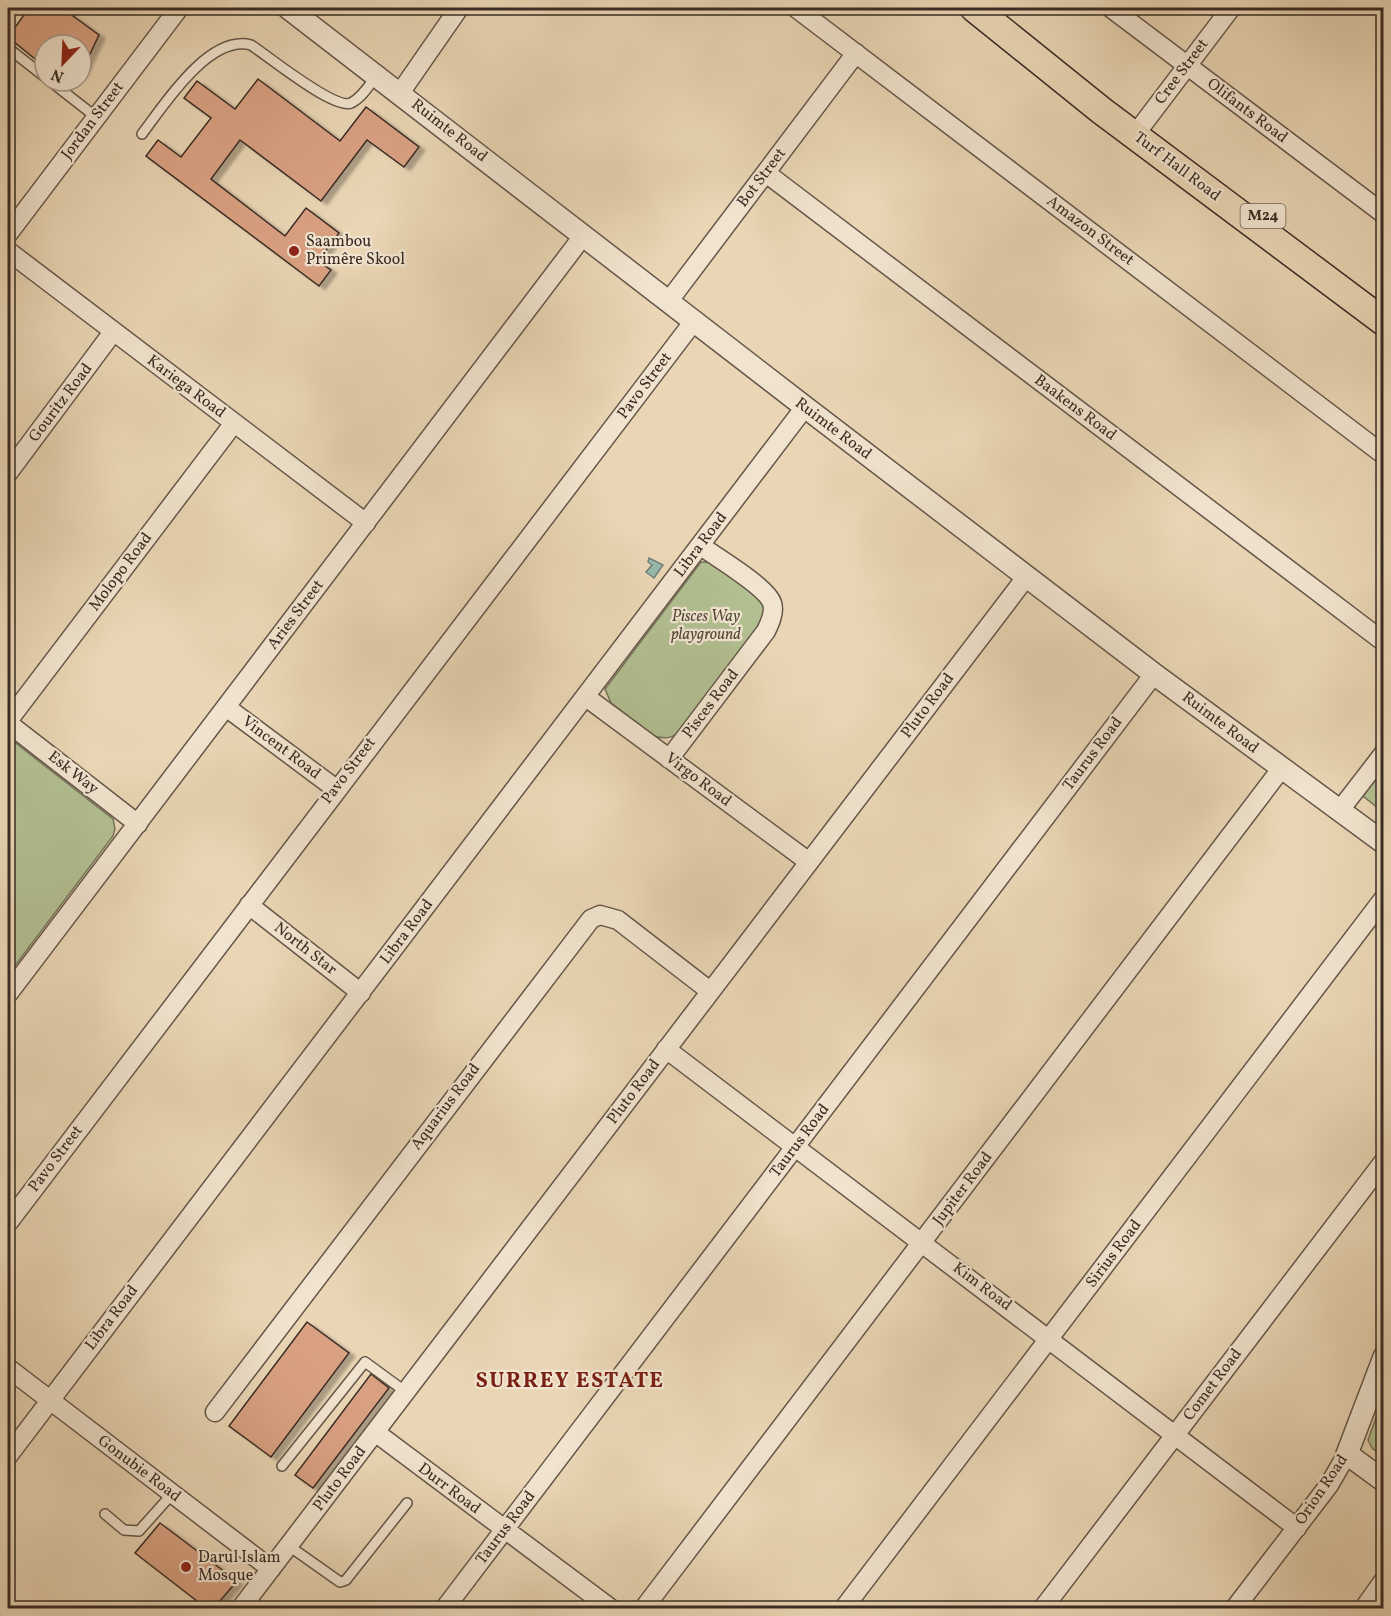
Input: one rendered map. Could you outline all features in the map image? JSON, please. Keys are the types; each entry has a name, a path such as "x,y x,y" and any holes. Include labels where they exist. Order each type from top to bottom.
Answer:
{"main road":[{"name":"Turf Hall Road","path":"975,8 1383,307"},
{"name":"Turf Hall Road","path":"1139,130 1383,322"}],"street":[{"name":"Jordan Street","path":"8,234 179,8"},
{"name":"Ruimte Road","path":"288,8 1154,674 1383,843"},
{"path":"400,93 459,8"},
{"name":"Amazon Street","path":"796,8 1383,454"},
{"name":"Olifants Road","path":"1111,8 1383,214"},
{"name":"Cree Street","path":"1139,130 1231,8"},
{"name":"Bot Street","path":"668,302 856,53"},
{"name":"Baakens Road","path":"766,173 1383,642"},
{"name":"Aries Street","path":"8,994 583,236"},
{"name":"Kariega Road","path":"8,251 366,523"},
{"name":"Pavo Street","path":"8,1223 694,321"},
{"name":"Gouritz Road","path":"8,473 113,332"},
{"name":"Libra Road","path":"8,1456 805,407"},
{"name":"Molopo Road","path":"8,722 234,423"},
{"name":"Pisces Road","path":"669,759 766,631 773,612 772,603 764,592 701,546"},
{"name":"Pluto Road","path":"241,1608 1027,576"},
{"name":"Taurus Road","path":"445,1608 1154,674"},
{"name":"Virgo Road","path":"586,697 809,862"},
{"name":"Vincent Road","path":"226,707 336,789"},
{"name":"Esk Way","path":"8,722 138,824"},
{"path":"1340,810 1383,753"},
{"name":"Jupiter Road","path":"644,1608 1281,769"},
{"name":"Sirius Road","path":"844,1608 1383,898"},
{"name":"North Star","path":"249,905 361,993"},
{"name":"Aquarius Road","path":"215,1412 591,919 600,915 618,920 710,991"},
{"name":"Kim Road","path":"666,1049 1297,1528"},
{"name":"Comet Road","path":"1043,1608 1383,1161"},
{"name":"Orion Road","path":"1235,1608 1329,1485 1347,1454 1383,1358"},
{"name":"Gonubie Road","path":"8,1368 271,1569"},
{"name":"Durr Road","path":"375,1432 504,1531 610,1608"},
{"path":"1347,1454 1383,1481"},
{"path":"1364,1608 1383,1580"}],"lane":[{"path":"142,134 176,88 195,68 229,45 241,42 251,45 304,82 334,101 344,104 355,100 377,75"},
{"path":"8,48 33,68"},
{"path":"65,93 96,117"},
{"path":"282,1466 366,1362 406,1392"},
{"path":"105,1514 124,1530 139,1531 172,1494"},
{"path":"289,1546 340,1582 346,1580 407,1503"}],"green space":[{"name":"Pisces Way playground","path":"701,562 716,563 761,598 765,612 761,625 680,731 671,737 654,736 611,703 605,689"},
{"path":"8,737 113,819 115,829 113,836 8,975"},
{"path":"1383,768 1383,812 1363,796"},
{"path":"1383,1398 1384,1457 1372,1448 1368,1440"}],"shaded area":[{"path":"649,558 663,565 654,578 646,572 652,565 648,562"}],"building":[{"path":"29,8 62,8 99,35 93,48 93,33 33,33 33,57 8,37"},
{"path":"258,79 340,141 366,107 419,147 404,167 367,140 321,201 240,140 211,179 285,236 306,208 339,233 318,261 331,270 319,286 146,156 158,140 181,157 211,118 184,98 197,81 235,109"},
{"path":"307,1322 349,1353 271,1457 229,1426"},
{"path":"371,1374 389,1388 313,1488 295,1475"},
{"name":"Darul Islam Mosque","path":"160,1523 237,1581 214,1608 206,1608 135,1553"}],"place":[{"name":"Saambou Primêre Skool","path":"294,251"},
{"name":"Darul Islam Mosque","path":"186,1567"}],"district":[{"name":"SURREY ESTATE","path":"570,1381"}]}
